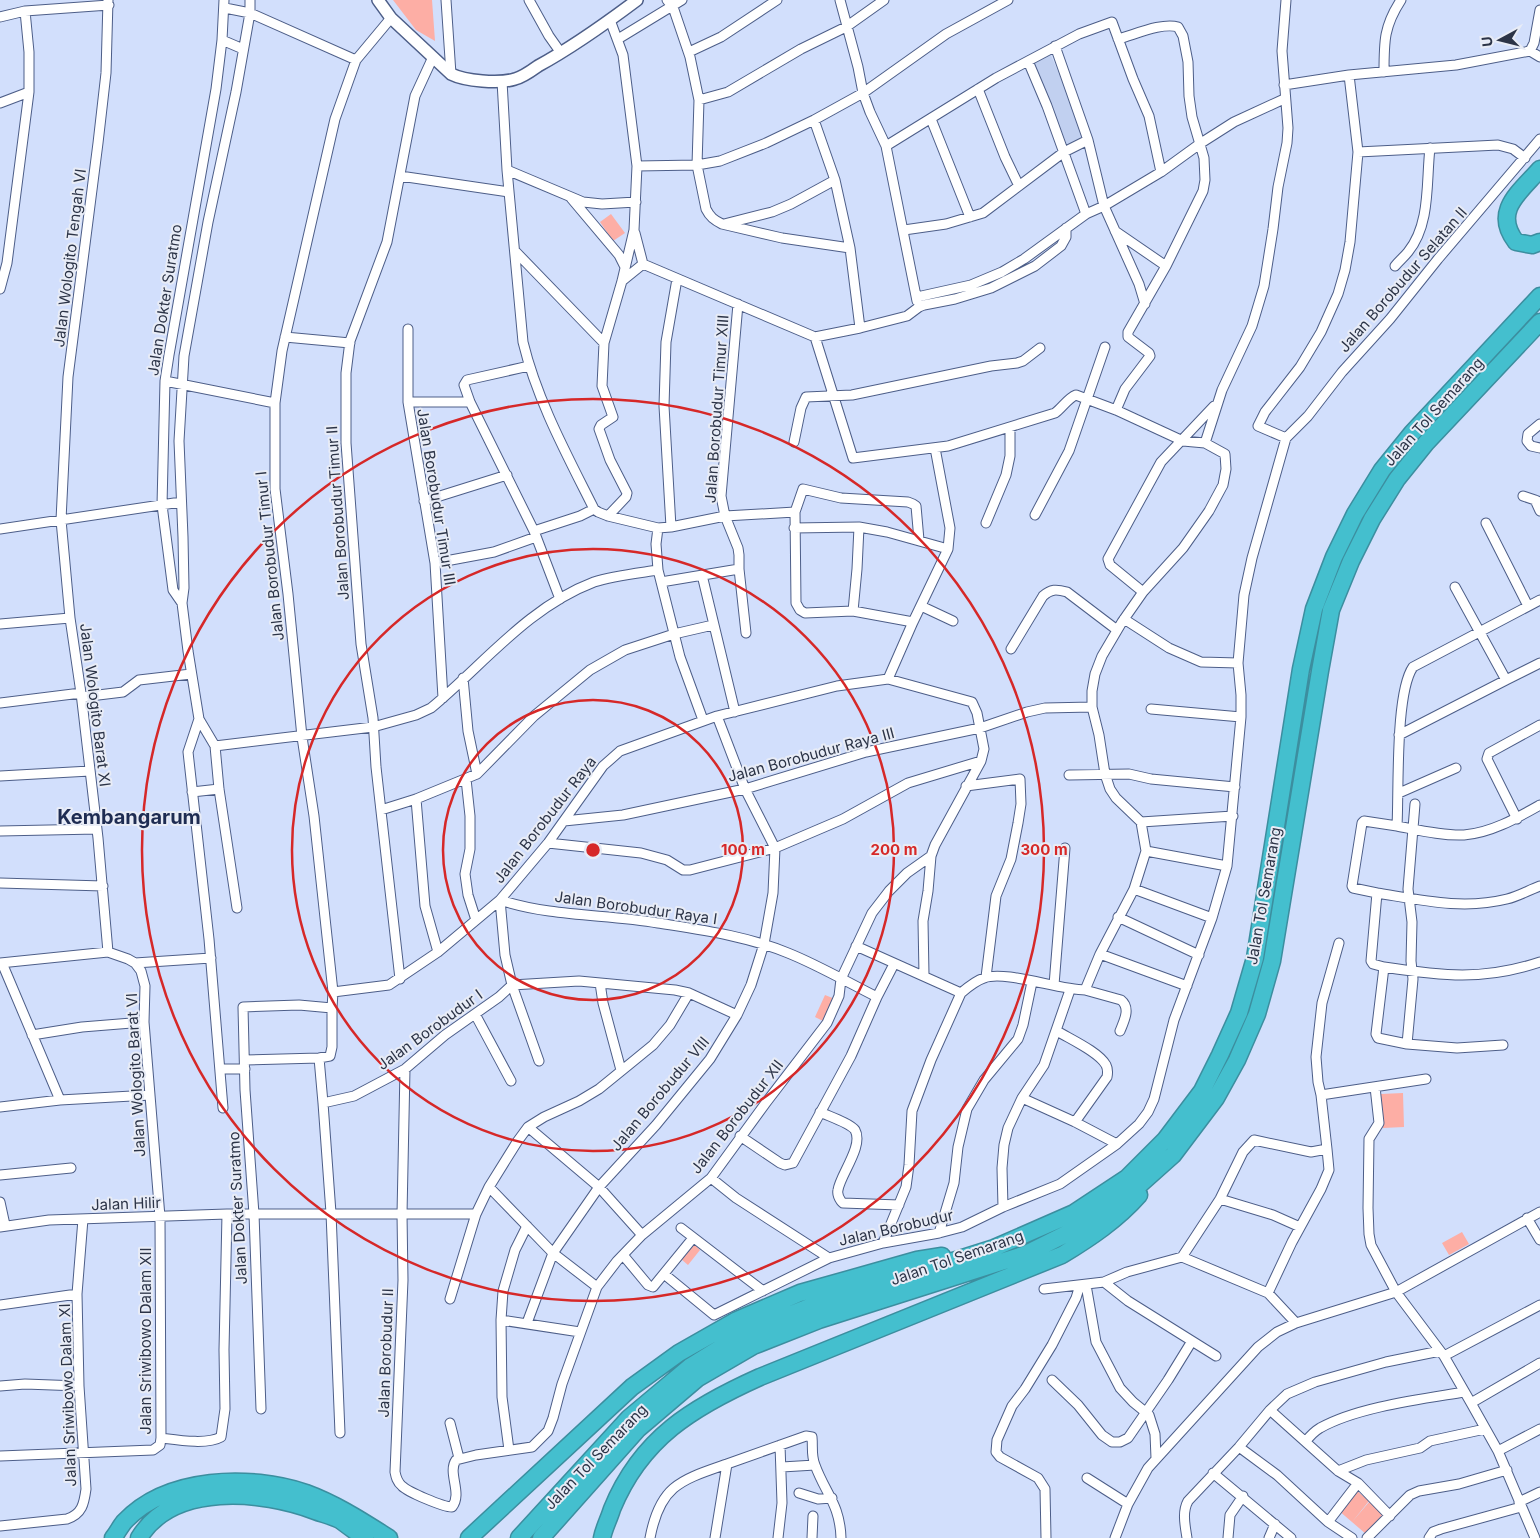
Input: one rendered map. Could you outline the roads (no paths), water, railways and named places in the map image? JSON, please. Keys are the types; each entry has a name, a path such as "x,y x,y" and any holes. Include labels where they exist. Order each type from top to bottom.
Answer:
{"highway":[{"path":"1540,169 1511,202 1506,214 1507,231 1516,242 1532,245 1540,242"},
{"name":"Jalan Tol Semarang","path":"519,1538 629,1418 699,1361 746,1332 817,1304 994,1248 1074,1213 1126,1178 1165,1140 1202,1091 1220,1055 1239,1012 1255,958 1300,669 1314,609 1334,558 1355,514 1382,470 1412,433 1540,296"},
{"name":"Jalan Tol Semarang","path":"541,1538 638,1429 698,1378 753,1346 819,1320 1026,1254 1080,1227 1136,1188 1173,1155 1216,1098 1237,1060 1259,1005 1272,961 1320,671 1332,610 1351,561 1372,519 1397,479 1420,450 1540,322"},
{"path":"602,1538 617,1497 633,1469 661,1436 682,1419 719,1396 760,1377 1062,1255 1096,1234 1131,1204 1173,1155"},
{"path":"469,1538 632,1386 679,1353 737,1320 800,1293 917,1260 994,1248"},
{"path":"113,1538 124,1522 143,1506 175,1491 217,1481 262,1483 305,1493 345,1510 389,1538"},
{"path":"139,1538 143,1531 162,1514 182,1504 218,1496 257,1496 301,1506 339,1520 365,1538"}],"street":[{"name":"Jalan Dokter Suratmo","path":"237,908 219,789 215,746 199,718 182,603 184,580 179,441 182,384 188,337 216,183 236,92 250,13 250,0"},
{"path":"378,0 391,18 451,74 458,78 472,80 502,81 515,79 560,53 637,0"},
{"path":"446,0 451,74"},
{"path":"529,0 560,53"},
{"path":"618,39 670,3 682,0"},
{"path":"688,52 721,37 777,0"},
{"path":"840,0 864,93 870,112 886,146 918,307"},
{"path":"699,100 728,92 801,49 846,27 884,0"},
{"path":"637,166 697,165 727,158 766,143 864,93 946,34 1008,0"},
{"path":"1205,443 1217,403 1252,326 1264,286 1278,187 1287,143 1288,128 1284,99 1282,50 1286,0"},
{"path":"1384,72 1384,39 1391,15 1401,0"},
{"path":"0,17 25,11 109,3"},
{"name":"Jalan Wologito Tengah VI","path":"61,520 68,377 106,74 109,3"},
{"path":"670,3 688,52 699,100 697,165 706,209 713,220 722,224 782,238 850,248"},
{"name":"Jalan Dokter Suratmo","path":"182,603 173,590 162,505 165,381 216,89 225,4"},
{"path":"225,4 250,13 356,60"},
{"path":"1540,10 1535,44 1540,58"},
{"path":"0,289 7,263 30,92 25,11"},
{"name":"Jalan Borobudur Timur I","path":"320,1058 330,1056 332,1051 333,992 275,489 275,403 285,336 335,119 356,60 391,18"},
{"path":"608,516 627,495 610,460 599,429 613,417 602,386 604,343 634,230 637,166 623,55 610,20"},
{"path":"886,146 978,89 1055,46 1079,34 1112,22 1149,116 1161,172"},
{"path":"1116,410 1125,389 1150,356 1149,353 1128,337 1128,332 1166,266 1203,191 1205,180 1201,143 1192,117 1188,62 1183,36 1178,27 1159,28 1118,39"},
{"path":"222,40 243,49"},
{"path":"1284,85 1349,75 1456,65 1535,44"},
{"path":"1055,46 1088,140 1104,206 1145,304"},
{"name":"Jalan Borobudur Timur II","path":"400,979 373,727 361,644 346,444 346,374 350,343 387,242 415,96 433,57"},
{"path":"1028,61 1086,214"},
{"path":"1286,438 1258,426 1265,412 1300,367 1321,332 1338,294 1350,242 1358,152 1349,75"},
{"path":"502,81 507,170 522,333 529,366 541,397 594,509 608,516 658,528 725,516 795,512"},
{"path":"978,89 1005,157 1019,186"},
{"path":"0,103 30,92"},
{"path":"917,297 971,285 1002,272 1024,259 1086,214 1104,206 1161,172 1201,143 1246,116 1284,99"},
{"path":"931,119 970,217"},
{"path":"814,120 835,180 850,248 860,328"},
{"name":"Jalan Borobudur Selatan II","path":"1286,438 1308,416 1342,372 1390,320 1540,139"},
{"path":"904,230 946,224 983,213 1064,152 1088,140"},
{"path":"1358,152 1498,145 1513,150 1525,158"},
{"path":"1394,266 1409,251 1421,227 1428,186 1430,148"},
{"path":"507,170 582,202 602,204 636,202"},
{"path":"400,176 509,192"},
{"path":"199,180 216,183"},
{"path":"722,224 772,212 835,180"},
{"path":"569,196 619,255 625,267"},
{"path":"643,264 815,337 907,316 918,307 955,299 991,288 1034,266 1062,246 1066,237 1066,228"},
{"path":"634,230 643,264"},
{"path":"1115,230 1166,266"},
{"path":"515,251 604,343"},
{"path":"622,281 643,264"},
{"path":"671,527 664,406 666,342 677,279"},
{"name":"Jalan Borobudur Timur XIII","path":"738,304 722,496 725,516 738,548 746,633"},
{"name":"Jalan Borobudur Timur III","path":"408,330 408,402 435,563 443,698"},
{"path":"285,336 350,343"},
{"path":"815,337 853,458 936,448 967,441 1055,413 1074,395 1088,398 1183,441 1205,443 1225,454 1226,469 1223,485 1209,511 1183,548 1143,592 1117,630 1102,656 1095,674 1092,707 1099,735 1105,774 1110,789 1116,798 1141,822 1146,851 1134,889 1100,954 1085,990"},
{"path":"1035,515 1069,451 1105,347"},
{"path":"794,442 800,408 806,397 852,395 991,366 1017,363 1023,361 1040,348"},
{"path":"529,366 467,380 464,385 470,402 535,534 560,599"},
{"path":"165,381 275,403"},
{"path":"408,402 470,402"},
{"path":"1143,592 1110,565 1108,559 1161,462 1217,403"},
{"path":"1540,424 1528,434 1527,441 1531,446 1540,448"},
{"path":"986,523 1006,475 1010,456 1010,428"},
{"name":"Jalan Borobudur","path":"664,1274 714,1315 829,1258 883,1243 962,1227 1003,1207 1060,1184 1117,1144 1139,1124 1151,1105 1174,1020 1212,918 1227,866 1241,717 1238,663 1244,595 1252,558 1286,438"},
{"path":"888,679 948,549 950,528 936,448"},
{"path":"424,500 507,475"},
{"path":"913,622 853,611 805,613 800,610 796,603 795,512 803,489 841,498 913,504 917,510 920,540"},
{"path":"1523,496 1538,501 1540,511"},
{"path":"0,528 181,502"},
{"path":"435,563 494,552 594,509"},
{"name":"Jalan Wologito Barat XI","path":"61,520 70,618 82,695 97,829 108,952"},
{"path":"1486,523 1528,606"},
{"path":"794,528 859,527 920,540 948,549"},
{"path":"853,611 859,527"},
{"path":"658,528 656,544 658,570 680,658 703,720"},
{"path":"661,582 739,569"},
{"path":"215,746 373,727 416,715 431,708 511,635 560,599 595,582 658,570"},
{"path":"702,575 735,712"},
{"path":"1456,587 1506,680"},
{"path":"1011,649 1043,596 1049,590 1057,589 1066,592 1117,630"},
{"path":"1397,826 1400,720 1410,672 1414,667 1540,600"},
{"path":"921,606 953,621"},
{"path":"0,624 70,618"},
{"path":"1124,620 1169,648 1201,662 1238,663"},
{"path":"381,810 416,799 476,774 534,716 590,670 625,650 674,634 713,625"},
{"path":"1400,735 1540,663"},
{"path":"0,703 123,692 139,680 192,674"},
{"path":"463,678 468,731 476,774"},
{"name":"Jalan Borobudur Raya","path":"333,992 389,985 438,952 500,900 548,843 603,766 613,756 631,746 717,716 837,686 888,679 972,702 977,713 980,728"},
{"name":"Jalan Borobudur Raya III","path":"564,821 623,815 745,789 866,752 980,728 1045,708 1092,707"},
{"path":"1152,709 1241,717"},
{"path":"717,716 745,789 775,848"},
{"name":"Jalan Dokter Suratmo","path":"199,718 188,752 211,958 223,1108"},
{"path":"1517,819 1487,756 1489,753 1540,725"},
{"path":"924,975 923,921 931,856 966,786 981,761 984,749 980,728"},
{"path":"548,843 641,853 667,860 683,870 690,870 775,848 843,819 908,783 981,761"},
{"path":"1399,793 1456,768"},
{"path":"0,776 90,771"},
{"path":"1069,775 1129,774 1151,779 1235,787"},
{"path":"466,779 470,816 470,849 465,874 468,895 476,920"},
{"path":"966,786 1020,779 1021,804 1018,823 1011,859 996,896 986,977"},
{"path":"192,792 219,789"},
{"path":"416,799 425,906 438,952"},
{"path":"1407,1044 1412,971 1412,922 1408,889 1415,804"},
{"path":"1540,805 1517,819 1484,831 1464,835 1364,821 1362,823 1352,886 1353,888 1377,893 1450,904 1478,904 1509,898 1540,886"},
{"path":"1141,822 1232,816"},
{"path":"0,831 97,829"},
{"name":"Jalan Borobudur VIII","path":"527,1323 553,1252 599,1187 656,1125 710,1059 737,1015 751,985 764,944 773,893 775,848"},
{"path":"1054,986 1065,848"},
{"path":"1146,851 1227,866"},
{"name":"Jalan Borobudur XII","path":"509,1450 532,1447 548,1431 562,1384 597,1288 642,1234 711,1178 740,1136 827,1023 839,996 841,979 872,913 889,891 907,873 931,856"},
{"path":"0,883 103,886"},
{"path":"1134,889 1212,918"},
{"path":"1377,893 1371,961 1373,964 1412,971 1464,976 1492,974 1540,962"},
{"path":"500,900 505,955 512,985 539,1060"},
{"name":"Jalan Borobudur Raya I","path":"500,900 514,905 588,916 657,922 764,944 789,953 877,997"},
{"path":"1118,918 1199,955"},
{"path":"1268,1293 1329,1170 1316,1058 1322,1003 1339,943"},
{"path":"856,946 961,993"},
{"path":"60,1100 1,963 108,952 135,963 211,958"},
{"path":"1100,954 1187,986"},
{"name":"Jalan Wologito Barat VI","path":"135,963 141,971 145,986 144,1022 160,1217"},
{"path":"740,1136 780,1163 789,1165 793,1163 851,1056 894,964"},
{"path":"1384,967 1376,1034 1378,1038 1407,1044 1457,1048 1503,1045"},
{"path":"883,1243 906,1187 912,1111 931,1060 961,993 972,984 986,977 1002,976 1070,990 1085,990 1121,1000 1125,1003 1126,1007 1120,1031"},
{"path":"512,985 579,981 675,990 689,993 737,1015"},
{"path":"939,1233 954,1183 958,1147 966,1109 984,1080 1018,1039 1023,1025 1032,982"},
{"path":"600,983 603,1003 621,1070"},
{"name":"Jalan Borobudur I","path":"323,1103 354,1096 406,1069 445,1035 499,997 512,985"},
{"path":"1003,1207 1002,1168 1008,1128 1022,1098 1044,1065 1070,990"},
{"path":"450,1299 476,1214 489,1187 516,1142 528,1128 544,1117 579,1101 599,1089 653,1045 670,1025 689,993"},
{"name":"Jalan Dokter Suratmo","path":"261,1409 254,1214 242,1010 244,1006 299,1005 332,1008"},
{"path":"475,1014 511,1081"},
{"path":"32,1035 82,1027 144,1022"},
{"path":"1057,1031 1090,1051 1103,1062 1108,1070 1107,1077 1075,1122"},
{"path":"221,1069 245,1064 320,1058 331,1213 340,1433"},
{"name":"Jalan Borobudur II","path":"406,1069 402,1214 403,1290 395,1472 400,1484 406,1490 438,1504 452,1507 456,1498 454,1463 459,1458"},
{"path":"1321,1095 1426,1079"},
{"path":"1375,1087 1378,1123 1369,1139 1368,1234 1370,1245 1396,1292 1442,1354 1471,1403 1498,1451 1535,1538"},
{"path":"0,1107 60,1100 150,1095"},
{"path":"1022,1098 1117,1144"},
{"path":"820,1112 849,1125 854,1130 856,1136 850,1163 838,1189 841,1201 843,1203 898,1205"},
{"path":"528,1128 599,1187 642,1234"},
{"path":"1182,1257 1220,1199 1243,1152 1254,1140 1311,1152 1327,1149"},
{"path":"0,1175 70,1168"},
{"path":"711,1178 736,1198 829,1258"},
{"path":"489,1187 553,1252 597,1288"},
{"path":"1220,1199 1273,1214 1300,1227"},
{"path":"0,1202 2,1226"},
{"path":"161,1438 180,1441 209,1441 221,1436 225,1409 224,1350 227,1214"},
{"path":"254,1214 476,1214"},
{"name":"Jalan Hilir","path":"2,1226 49,1220 254,1214"},
{"path":"1533,1215 1540,1228"},
{"path":"1533,1215 1540,1240"},
{"path":"1115,1538 1128,1504 1148,1468 1258,1347 1277,1332 1296,1323 1396,1292 1533,1215"},
{"name":"Jalan Sriwibowo Dalam XII","path":"83,1452 153,1450 160,1445 160,1217"},
{"name":"Jalan Sriwibowo Dalam XI","path":"0,1526 67,1519 76,1516 81,1510 86,1489 79,1386 78,1294 83,1219"},
{"path":"450,1423 459,1458 509,1450 502,1397 501,1320 503,1291 515,1250 527,1226"},
{"path":"681,1228 763,1290"},
{"path":"623,1255 651,1287 654,1286 693,1238"},
{"path":"1044,1289 1104,1282 1127,1272 1182,1257 1268,1293 1296,1323"},
{"path":"1104,1282 1128,1301 1216,1356"},
{"path":"1046,1538 1045,1489 1043,1483 1038,1478 1000,1457 996,1452 997,1440 1012,1406 1052,1345 1083,1285"},
{"path":"1083,1285 1093,1330 1100,1351 1120,1388 1149,1415 1155,1434 1156,1458"},
{"path":"0,1305 78,1294"},
{"path":"1186,1538 1184,1507 1188,1501 1239,1447 1270,1410 1287,1394 1315,1382 1386,1362 1442,1354 1540,1305"},
{"path":"501,1320 580,1332"},
{"path":"1052,1380 1078,1405 1102,1435 1112,1442 1120,1442 1128,1438 1192,1341"},
{"path":"1471,1403 1540,1363"},
{"path":"0,1386 25,1384 79,1386"},
{"path":"1306,1441 1320,1428 1353,1415 1411,1401 1464,1392"},
{"path":"1270,1410 1338,1471 1358,1483 1390,1516"},
{"path":"1338,1471 1366,1460 1420,1448 1430,1442 1485,1429"},
{"path":"1498,1451 1540,1429"},
{"path":"650,1538 662,1501 672,1488 691,1476 806,1436 812,1438 815,1465 832,1498 841,1523 841,1538"},
{"path":"778,1538 781,1518 782,1467 780,1445"},
{"path":"1239,1447 1277,1475 1328,1522 1352,1538"},
{"path":"0,1456 83,1452"},
{"path":"715,1538 727,1464"},
{"path":"782,1467 815,1465"},
{"path":"1368,1538 1410,1495 1419,1491 1459,1484 1507,1470"},
{"path":"1214,1473 1291,1538"},
{"path":"1087,1478 1128,1504"},
{"path":"1328,1522 1358,1483"},
{"path":"1428,1538 1433,1532 1441,1529 1520,1505 1540,1492"},
{"path":"799,1493 818,1499 832,1498"},
{"path":"1228,1538 1230,1515 1243,1496"},
{"path":"812,1538 814,1516"},
{"path":"1269,1538 1275,1524"}],"district":[{"name":"Kembangarum","path":"129,817"}]}
